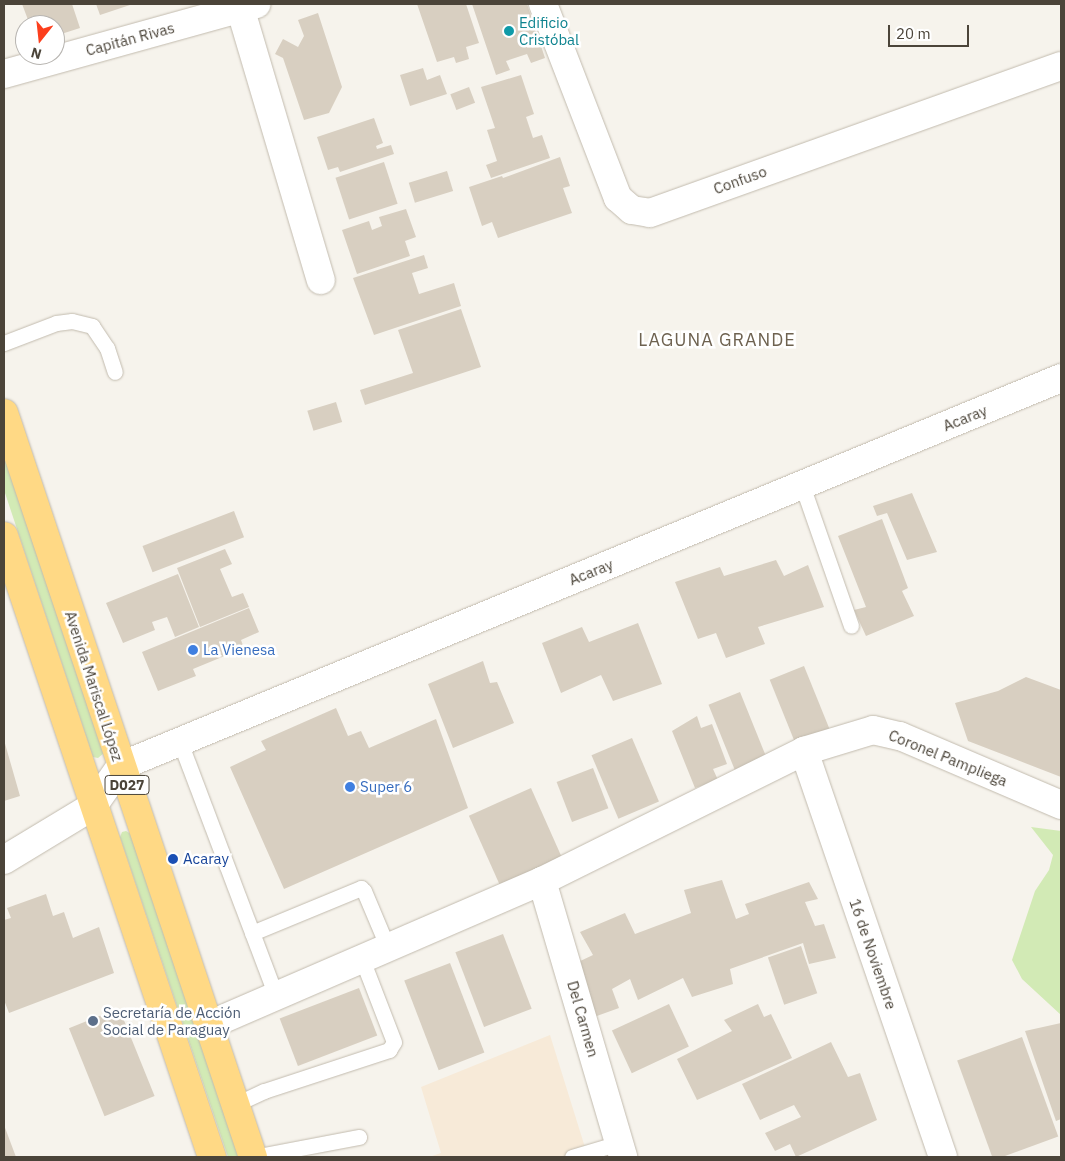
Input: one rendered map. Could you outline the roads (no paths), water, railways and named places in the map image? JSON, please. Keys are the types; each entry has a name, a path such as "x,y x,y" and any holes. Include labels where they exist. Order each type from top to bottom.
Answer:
{"highway":[{"name":"Avenida Mariscal López","path":"4,413 253,1157"},
{"name":"D027","path":"4,536 211,1157"}],"street":[{"name":"Confuso","path":"543,4 618,198 632,210 650,213 1061,66"},
{"name":"Capitán Rivas","path":"4,74 245,5"},
{"path":"245,5 321,280"},
{"name":"Acaray","path":"121,766 1061,378"},
{"name":"Coronel Pampliega","path":"209,1025 542,881 804,750 873,730 900,736 1061,805"},
{"name":"16 de Noviembre","path":"804,750 943,1157"},
{"path":"4,860 93,806 121,766"},
{"name":"Del Carmen","path":"542,881 621,1150"}],"lane":[{"path":"4,343 56,323 72,321 85,324 92,326 107,348 115,372"},
{"path":"802,485 851,626"},
{"path":"180,742 276,996"},
{"path":"252,933 361,888 364,890 388,948"},
{"path":"236,1104 264,1091 389,1050 394,1042 362,959"},
{"path":"253,1157 359,1137"},
{"path":"572,1157 621,1150"}],"place":[{"name":"Edificio Cristóbal","path":"509,31"},
{"name":"La Vienesa","path":"193,650"},
{"name":"Super 6","path":"350,787"},
{"name":"Acaray","path":"173,859"},
{"name":"Secretaría de Acción Social de Paraguay","path":"93,1021"}],"district":[{"name":"LAGUNA GRANDE","path":"717,340"}]}
